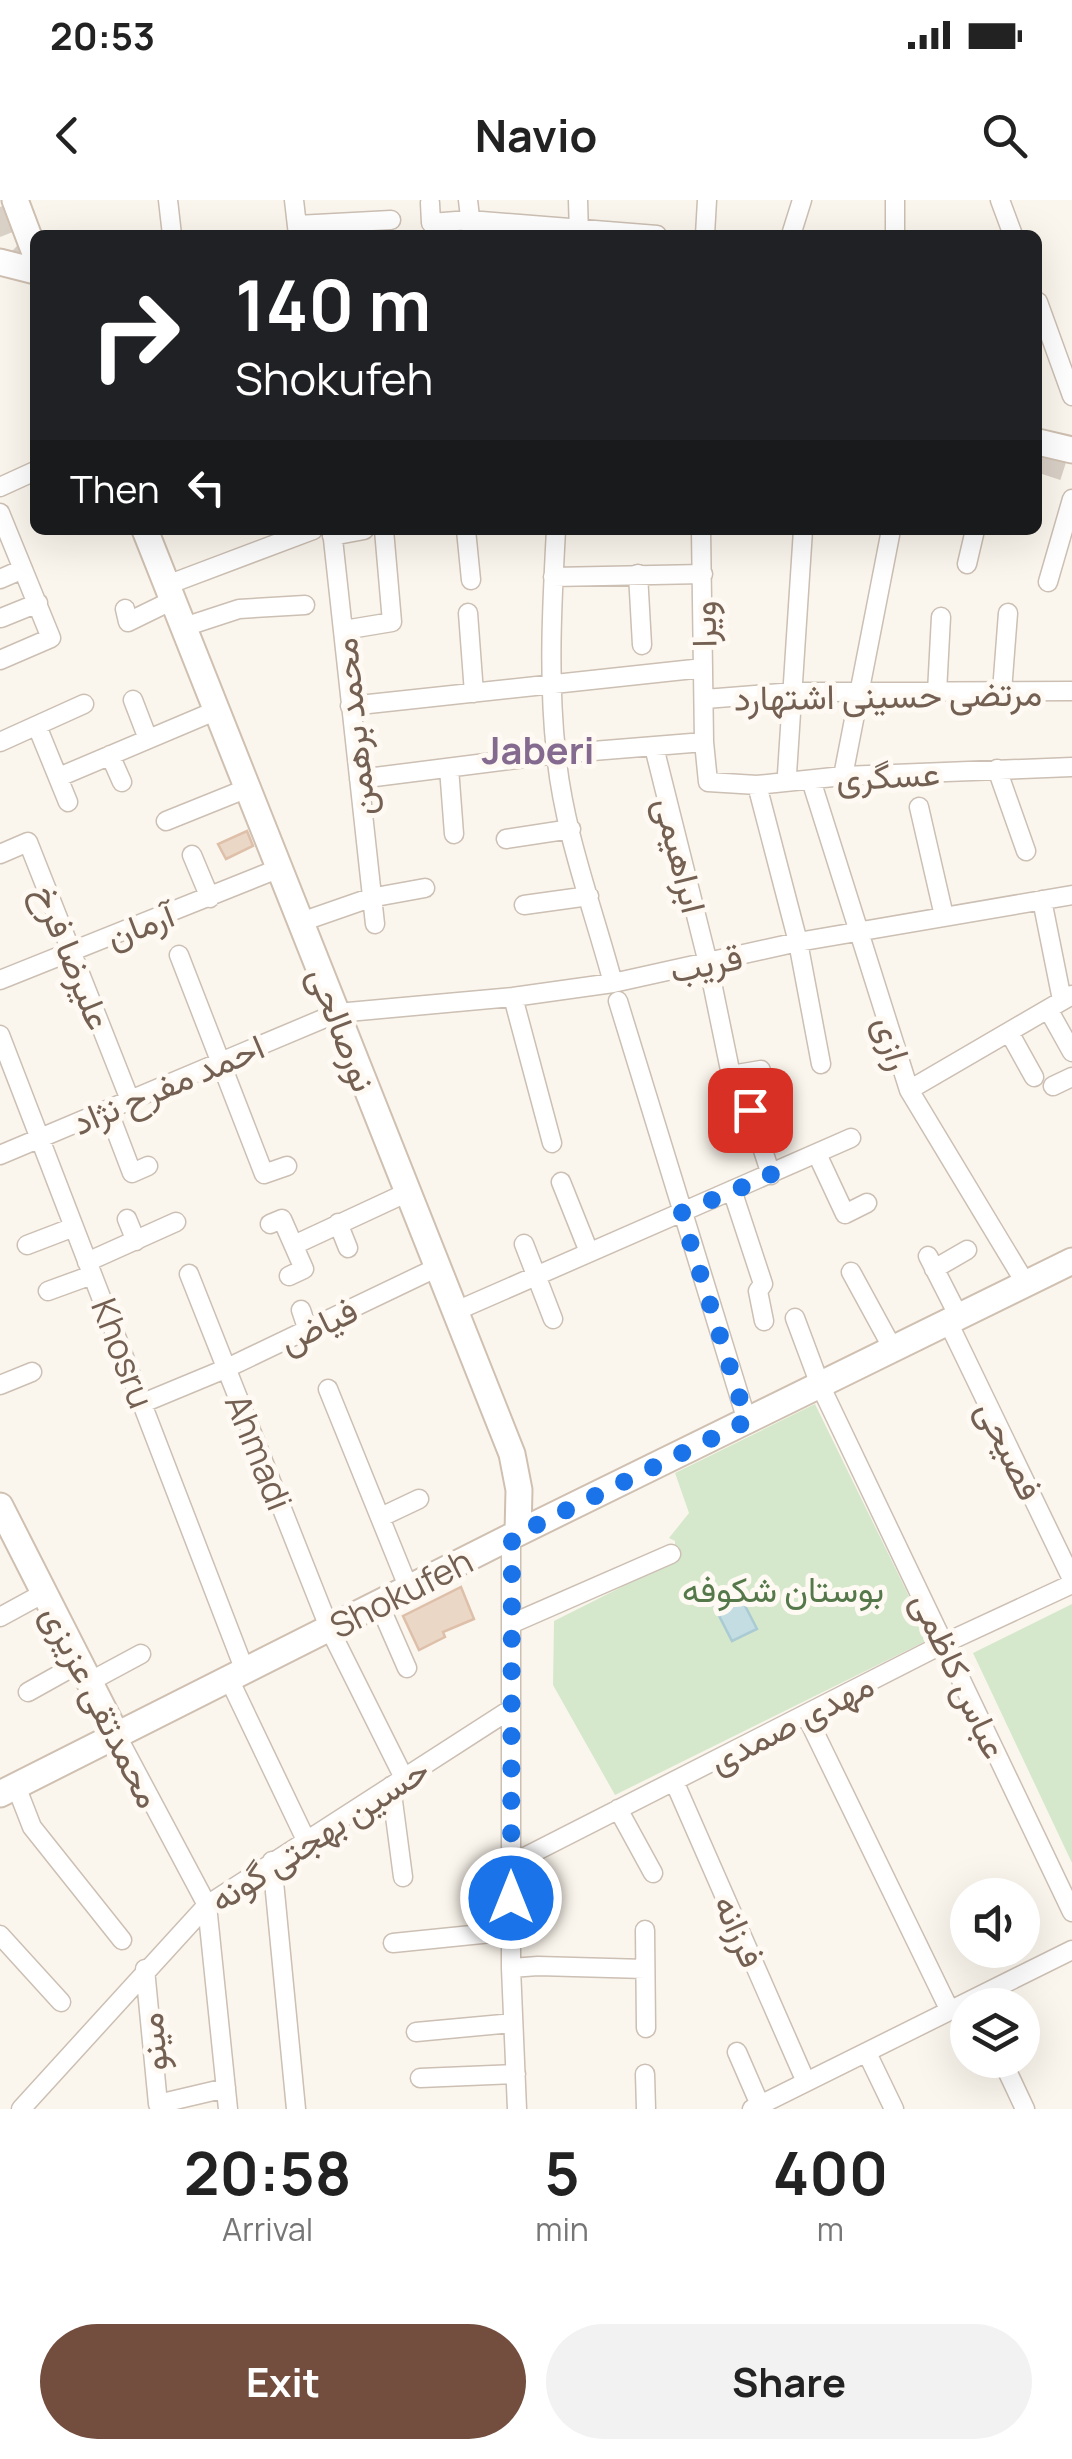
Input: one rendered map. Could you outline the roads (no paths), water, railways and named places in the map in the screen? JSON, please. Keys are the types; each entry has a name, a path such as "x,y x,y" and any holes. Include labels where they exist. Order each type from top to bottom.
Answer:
{"main road":[{"path":"17,200 30,238"},
{"path":"0,262 30,270"},
{"path":"1042,443 1072,450"},
{"name":"نورصالحی","path":"148,535 512,1454 520,1490 515,1535"},
{"name":"Shokufeh","path":"8,1790 893,1349 1026,1284 1070,1268"},
{"name":"محمدتقی عزیزی","path":"0,1506 117,1736"}],"street":[{"path":"168,200 171,230"},
{"path":"294,200 297,230 391,220"},
{"path":"468,200 471,227"},
{"path":"578,200 579,230"},
{"path":"706,230 707,200"},
{"path":"895,200 896,230"},
{"path":"1000,200 1011,230"},
{"path":"793,230 796,201"},
{"path":"430,202 431,223 536,230"},
{"path":"1042,313 1072,396"},
{"path":"0,487 30,473"},
{"path":"1048,582 1072,500"},
{"path":"0,512 52,638 0,660"},
{"name":"محمد برهمن","path":"332,535 370,898 376,924"},
{"path":"344,630 392,622 384,535"},
{"path":"466,535 471,580"},
{"path":"556,535 556,754 571,829 615,992 747,1421"},
{"name":"ویرا","path":"701,535 706,778"},
{"path":"787,774 803,535"},
{"path":"843,776 890,535"},
{"path":"967,564 974,535"},
{"path":"124,610 128,622 170,592 263,538"},
{"path":"0,579 23,569"},
{"path":"638,574 642,645"},
{"path":"554,577 702,574"},
{"path":"1,618 38,603"},
{"path":"184,627 239,609 305,605"},
{"path":"1002,691 1008,612"},
{"path":"468,613 474,693"},
{"path":"937,692 940,617"},
{"path":"350,706 704,668"},
{"name":"مرتضی حسینی اشتهارد","path":"705,699 860,690 1072,691"},
{"path":"133,700 148,740"},
{"path":"0,742 84,704"},
{"path":"59,776 215,711"},
{"path":"37,726 68,802"},
{"path":"359,779 556,754 704,742"},
{"name":"ابراهیمی","path":"654,747 708,964 731,1076 761,1070"},
{"path":"110,754 122,782"},
{"name":"عسگری","path":"706,778 711,783 757,785 843,776 1072,767"},
{"path":"449,768 454,834"},
{"path":"997,769 1026,851"},
{"name":"رازی","path":"811,780 909,1090 1026,1284"},
{"path":"757,785 798,942 821,1064"},
{"path":"166,821 248,788"},
{"path":"919,807 944,916"},
{"path":"506,839 571,829"},
{"name":"علیرضا فرخ","path":"0,854 28,842 130,1100"},
{"path":"192,855 210,898"},
{"name":"آرمان","path":"0,980 280,868"},
{"path":"300,922 370,898 425,888"},
{"name":"قریب","path":"337,1013 615,992 798,942 1072,895"},
{"path":"524,905 590,896"},
{"path":"1042,900 1072,1052"},
{"path":"179,956 264,1174 287,1166"},
{"path":"513,997 552,1143"},
{"path":"909,1090 1060,1001"},
{"name":"احمد مفرح نژاد","path":"0,1156 337,1013"},
{"path":"1009,1032 1034,1077"},
{"name":"Khosru","path":"0,1035 143,1404 237,1676 306,1840"},
{"path":"1053,1086 1072,1077"},
{"path":"108,1110 132,1172 148,1166"},
{"path":"750,1110 771,1175"},
{"path":"456,1311 851,1138"},
{"path":"817,1154 846,1214 867,1204"},
{"path":"561,1182 590,1252"},
{"path":"732,1190 763,1284 758,1291 764,1321"},
{"path":"294,1245 406,1194"},
{"path":"127,1220 136,1241"},
{"path":"48,1291 176,1222"},
{"path":"276,1222 294,1245 297,1273"},
{"path":"338,1223 348,1248"},
{"path":"27,1245 74,1227"},
{"path":"524,1244 554,1319"},
{"path":"953,1320 931,1262 967,1250"},
{"name":"فیاض","path":"143,1404 226,1369 436,1268"},
{"path":"851,1272 893,1349"},
{"name":"Ahmadi","path":"188,1274 330,1630 398,1782 403,1877"},
{"path":"301,1310 308,1330"},
{"name":"عباس کاظمی","path":"795,1318 820,1385 1072,1912"},
{"name":"فصیحی","path":"953,1320 1072,1581"},
{"path":"0,1363 5,1383 32,1372"},
{"path":"328,1388 409,1588"},
{"path":"380,1517 419,1500"},
{"path":"515,1535 511,1624 511,1968 517,2109"},
{"path":"511,1624 671,1554"},
{"name":"مهدی صمدی","path":"511,1864 1072,1581"},
{"path":"0,1617 44,1592"},
{"path":"379,1604 407,1668"},
{"path":"28,1692 142,1654"},
{"name":"حسین بهجتی گونه","path":"21,2109 206,1905 512,1708"},
{"path":"737,2052 766,2106 950,2011 806,1715"},
{"name":"محمدتقی عزیزی","path":"117,1736 206,1905"},
{"name":"فرزانه","path":"674,1781 806,2082"},
{"path":"8,1790 32,1827 122,1940"},
{"path":"618,1809 653,1873"},
{"path":"272,1862 296,2109"},
{"path":"206,1905 228,2109"},
{"path":"645,1930 646,2028"},
{"path":"392,1943 511,1932"},
{"path":"0,1935 61,2002"},
{"path":"1002,1988 1072,1950"},
{"path":"511,1968 645,1969"},
{"name":"مینو","path":"145,1969 158,2104 226,2088"},
{"path":"416,2032 513,2023"},
{"path":"867,2053 894,2109"},
{"path":"420,2078 516,2074"},
{"path":"645,2074 646,2109"},
{"path":"1010,2078 1025,2109"}],"water":[{"path":"737,1590 757,1629 732,1641 712,1602"}],"tunnel":[{"path":"0,207 11,235 30,253"},
{"path":"1042,459 1072,469"}],"district":[{"name":"Jaberi","path":"538,749"}],"park label":[{"name":"بوستان شکوفه","path":"783,1589"}]}
